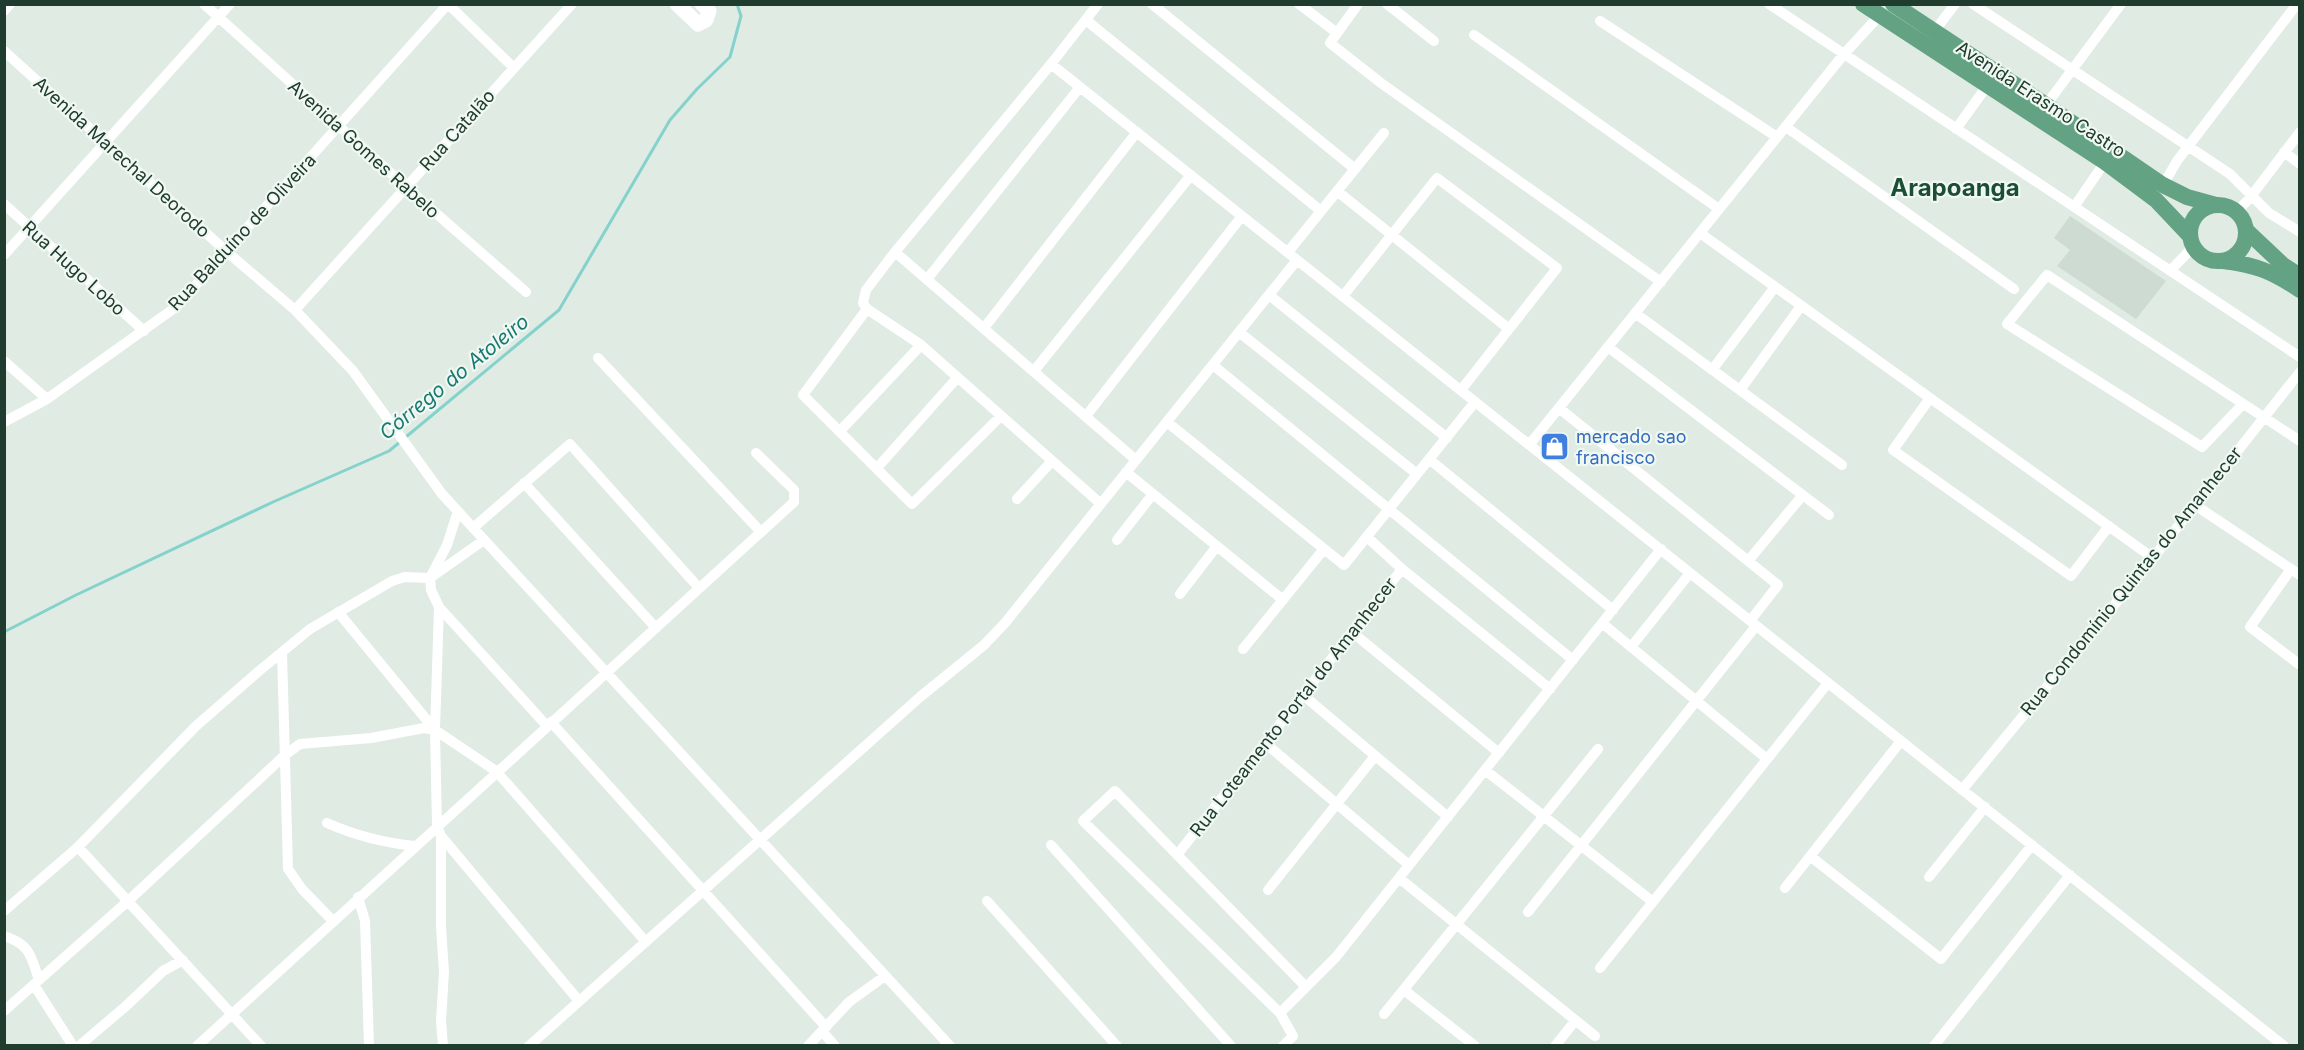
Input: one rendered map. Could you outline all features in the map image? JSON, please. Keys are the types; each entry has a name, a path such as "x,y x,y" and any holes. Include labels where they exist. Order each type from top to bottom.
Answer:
{"main road":[{"name":"Avenida Erasmo Castro","path":"1863,4 2105,162 2156,200 2192,242"},
{"name":"Avenida Erasmo Castro","path":"1893,4 2163,185 2187,197 2216,205"},
{"path":"2223,261 2233,258 2241,251 2246,241 2247,231 2246,224 2237,212 2227,206 2216,205 2205,208 2191,225 2192,242 2206,259 2254,265 2281,277 2300,290"},
{"path":"2247,231 2283,265 2300,276"}],"street":[{"path":"4,11 10,4"},
{"name":"Avenida Gomes Rabelo","path":"204,4 526,292"},
{"path":"4,255 230,4"},
{"path":"448,4 514,68"},
{"name":"Rua Balduíno de Oliveira","path":"4,422 47,399 176,307 448,4"},
{"name":"Rua Catalão","path":"295,310 572,4"},
{"path":"677,4 698,24 706,20 709,11 702,4"},
{"path":"1098,4 895,252 866,290 863,303 867,309 921,345 1101,504"},
{"path":"1152,4 1355,169"},
{"path":"1299,4 1337,33"},
{"path":"1358,4 1330,43 1408,102 1661,282"},
{"path":"1388,4 1434,41"},
{"path":"1769,4 2300,357"},
{"path":"1934,33 1955,4"},
{"path":"1973,4 2230,174 2269,213 2300,232"},
{"path":"2046,105 2121,4"},
{"path":"2163,185 2187,147 2297,4"},
{"path":"1529,445 1844,54 1879,16"},
{"path":"1086,20 1321,210"},
{"path":"1600,21 1777,137"},
{"path":"1474,35 1719,209"},
{"name":"Avenida Marechal Deorodo","path":"4,51 227,252 295,310 353,370 442,494 950,1046"},
{"path":"1051,64 2284,1046"},
{"path":"1956,129 1987,86"},
{"path":"928,279 1080,87"},
{"path":"1786,127 2014,289"},
{"path":"984,328 1137,132"},
{"path":"2237,212 2252,196 2300,132"},
{"path":"1288,252 1384,133"},
{"path":"2284,152 2300,164"},
{"path":"2074,207 2105,162"},
{"path":"1034,371 1191,175"},
{"path":"1343,296 1437,178 1557,268 1461,390"},
{"path":"1337,191 1509,329"},
{"name":"Rua Hugo Lobo","path":"4,204 144,331"},
{"path":"1086,416 1242,216"},
{"path":"1700,233 2153,558"},
{"path":"2170,271 2192,242"},
{"path":"895,252 1136,460"},
{"path":"529,1046 920,697 984,645 1005,623 1297,260"},
{"name":"Rua Condomínio Quintas do Amanhecer","path":"2048,275 2243,404 2202,447 2007,324 2048,275"},
{"path":"1712,370 1775,287"},
{"path":"1269,295 1446,438"},
{"path":"1740,390 1801,306"},
{"path":"867,309 803,395 912,504 1001,416"},
{"path":"1635,313 1842,465"},
{"path":"1239,332 1418,474"},
{"path":"840,431 921,345"},
{"path":"1608,347 1829,515"},
{"path":"598,358 761,532"},
{"path":"4,361 47,399"},
{"path":"1213,365 1573,660"},
{"name":"Rua Condomínio Quintas do Amanhecer","path":"1962,790 2153,558 2300,372"},
{"path":"877,468 957,378"},
{"path":"1930,398 1893,450 2071,576 2109,526"},
{"path":"1167,422 1344,565 1475,402"},
{"path":"2243,404 2300,441"},
{"path":"1528,912 1696,701 1778,585 1559,408"},
{"path":"473,528 570,444 699,588"},
{"path":"197,1046 415,846 439,831 496,771 794,502 794,490 789,483 756,453"},
{"path":"1429,459 1613,610"},
{"path":"1017,499 1052,461"},
{"path":"1126,472 1283,600"},
{"path":"524,483 656,628"},
{"path":"1117,540 1153,494"},
{"path":"1748,561 1802,496"},
{"path":"2195,504 2295,572 2250,627 2300,665"},
{"path":"458,511 447,545 430,578 439,607 704,891 824,1029 835,1046"},
{"name":"Rua Loteamento Portal do Amanhecer","path":"1177,855 1402,569 1367,537"},
{"path":"4,911 78,847 196,726 310,629 392,581 405,577 430,578 484,540"},
{"path":"1180,594 1217,546"},
{"path":"1244,649 1324,549"},
{"path":"1280,1013 1336,957 1661,549"},
{"path":"1402,569 1550,689"},
{"path":"1631,647 1690,573"},
{"path":"439,607 435,730 444,972 441,1021 443,1046"},
{"path":"338,612 435,730 496,771 646,942"},
{"path":"1602,623 1767,759"},
{"path":"1352,633 1499,753"},
{"path":"282,652 288,869 302,889 333,921"},
{"path":"259,671 282,676"},
{"path":"1600,968 1828,683"},
{"path":"1302,695 1448,817"},
{"path":"4,1011 128,901 285,755 300,744 371,738 424,728 435,730"},
{"path":"1785,888 1901,741"},
{"path":"1265,743 1409,865"},
{"path":"1384,1014 1598,749"},
{"path":"1269,890 1375,756"},
{"path":"1485,770 1653,902"},
{"path":"1283,1046 1293,1036 1280,1013 1083,821 1114,791 1306,987"},
{"path":"1929,877 1985,807"},
{"path":"327,823 342,830 397,844 415,846"},
{"path":"439,831 579,1001"},
{"path":"1051,845 1231,1046"},
{"path":"1810,856 1941,959 2031,845"},
{"path":"78,847 261,1046"},
{"path":"1934,1046 2070,875"},
{"path":"1399,878 1455,926 1595,1036"},
{"path":"358,897 365,921 369,1046"},
{"path":"987,901 1117,1046"},
{"path":"4,936 18,941 28,949 37,982 73,1046"},
{"path":"79,1046 126,1006 154,978 183,960"},
{"path":"808,1046 849,1002 885,976"},
{"path":"1404,990 1475,1046"},
{"path":"1555,1046 1575,1021"}],"shaded area":[{"path":"2070,216 2166,281 2136,319 2057,266 2070,250 2054,238"}],"waterway":[{"name":"Córrego do Atoleiro","path":"4,632 76,595 273,502 389,451 559,310 670,120 697,89 730,57 741,16 737,4"}],"place":[{"name":"mercado sao francisco","path":"1555,446"}],"district":[{"name":"Arapoanga","path":"1955,187"}]}
